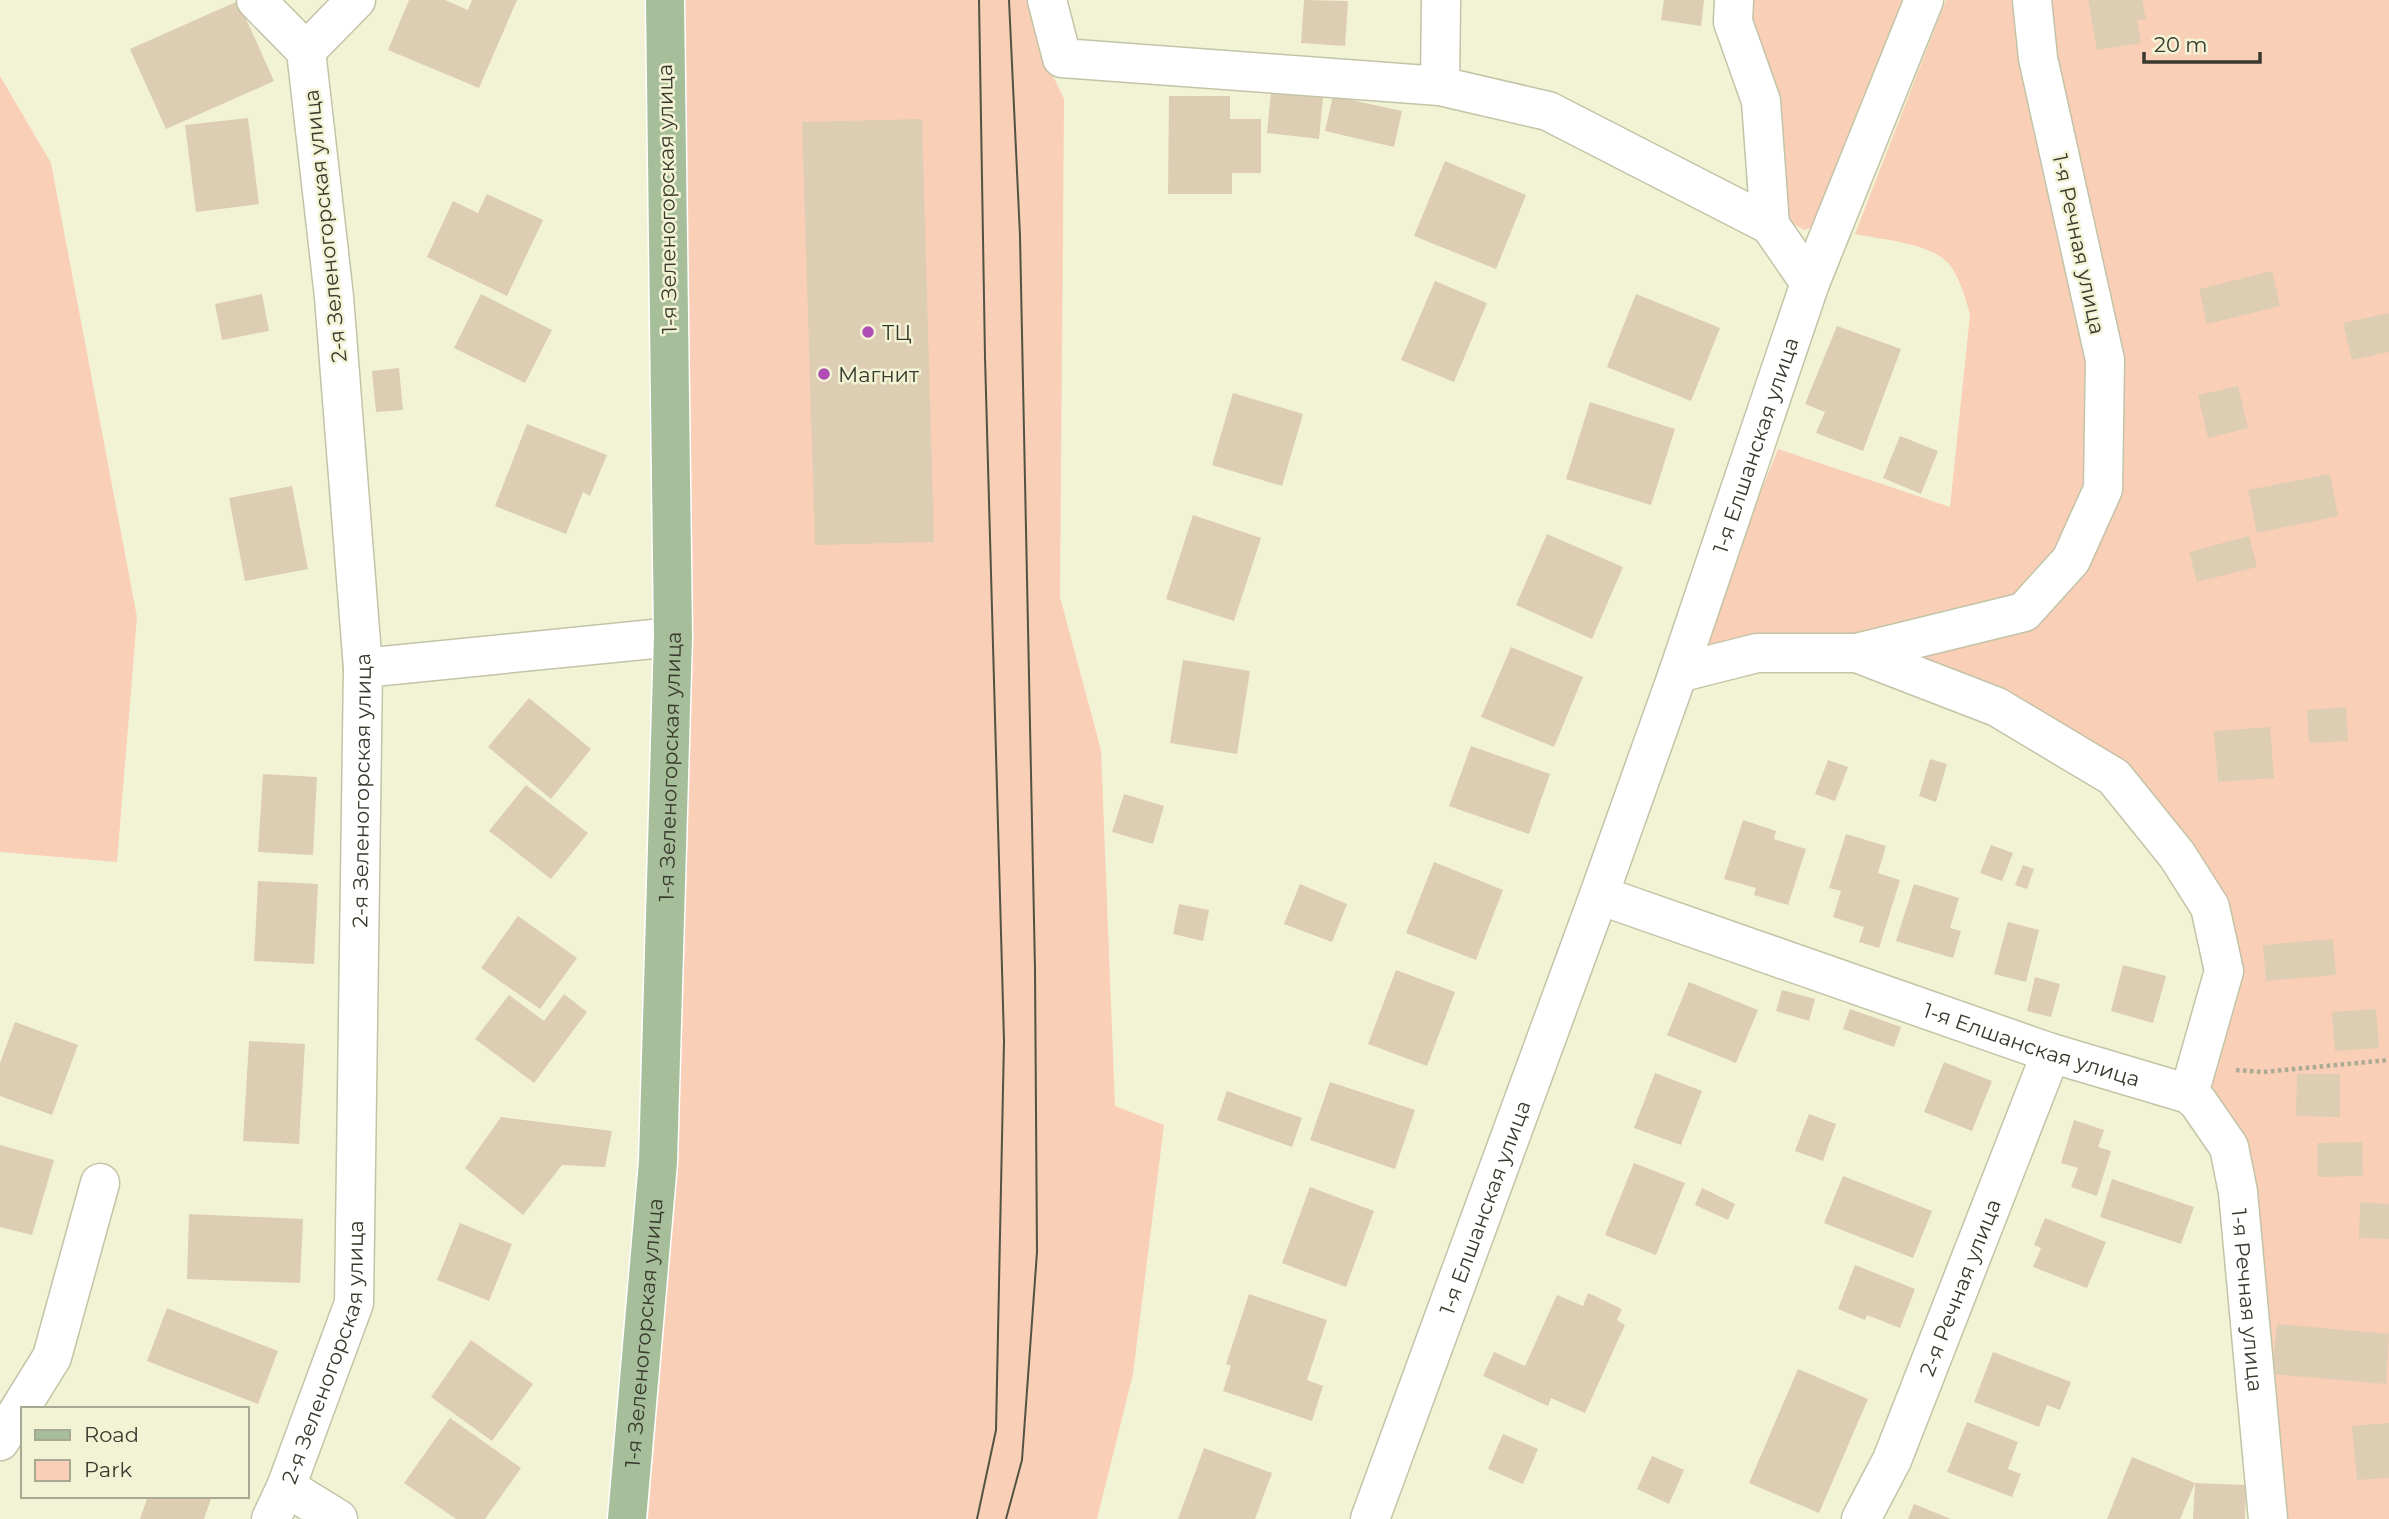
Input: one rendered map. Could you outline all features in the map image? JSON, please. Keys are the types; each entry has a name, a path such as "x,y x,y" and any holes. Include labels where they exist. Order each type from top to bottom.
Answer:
{"main road":[{"name":"1-я Зеленогорская улица","path":"627,1519 658,1162 673,637 660,4"}],"street":[{"path":"256,0 306,51 356,0"},
{"path":"1047,0 1062,58 1440,86 1548,111 1770,225 1810,283"},
{"path":"1440,86 1441,0"},
{"path":"1734,0 1733,22 1761,101 1770,225"},
{"name":"1-я Елшанская улица","path":"1370,1519 1599,895 1678,673 1810,283 1924,0"},
{"name":"1-я Речная улица","path":"1857,653 2024,612 2070,560 2103,489 2105,359 2038,58 2032,0"},
{"name":"2-я Зеленогорская улица","path":"278,1503 354,1303 363,668 334,298 306,51"},
{"path":"363,668 673,637"},
{"path":"1678,673 1757,653 1857,653 1997,707 2114,777 2177,855 2210,907 2224,971 2192,1081"},
{"name":"1-я Елшанская улица","path":"1599,895 2051,1053 2192,1081"},
{"name":"2-я Речная улица","path":"1861,1519 1892,1460 2051,1053"},
{"name":"1-я Речная улица","path":"2192,1081 2199,1102 2229,1147 2238,1192 2268,1519"},
{"path":"21,1407 52,1357 100,1183"},
{"path":"0,1441 21,1407"},
{"path":"278,1503 338,1519"}],"path":[{"path":"2192,1081 2389,1060"}],"green space":[{"path":"683,0 1039,0 1041,51 1064,99 1060,597 1101,750 1115,1106 1164,1125 1133,1374 1097,1519 648,1519 676,1165"},
{"path":"1748,0 1911,0 1823,223 1804,230 1785,219"},
{"path":"1946,0 2389,0 2389,1519 2280,1519 2206,1087 2232,967 2198,912 2105,789 1989,724 1856,673 1755,670 1695,685 1721,590 1778,449 1950,507 1970,315 1963,291 1952,268 1934,253 1908,244 1855,234"},
{"path":"0,76 51,163 137,617 117,862 0,852"}],"building":[{"path":"409,0 445,0 468,10 472,0 517,0 479,88 388,50"},
{"path":"1304,0 1348,1 1345,46 1301,43"},
{"path":"1664,0 1704,0 1701,26 1661,20"},
{"path":"2088,0 2142,0 2146,19 2137,20 2141,43 2097,50"},
{"path":"238,1 274,81 166,129 130,49"},
{"path":"1271,92 1323,98 1319,139 1267,133"},
{"path":"1169,96 1230,96 1230,119 1261,119 1261,173 1232,173 1232,194 1168,194"},
{"path":"1333,96 1402,111 1394,147 1325,131"},
{"path":"248,118 259,204 196,212 185,125"},
{"name":"ТЦ","path":"922,119 934,542 815,545 802,122"},
{"path":"1445,161 1526,195 1496,269 1414,236"},
{"path":"487,194 543,220 507,296 427,257 453,201 478,213"},
{"path":"2272,271 2280,306 2207,324 2199,289"},
{"path":"1435,281 1487,303 1454,382 1401,360"},
{"path":"262,294 269,331 222,340 215,304"},
{"path":"481,294 552,330 525,383 454,348"},
{"path":"1636,294 1720,328 1691,401 1607,367"},
{"path":"2389,313 2389,352 2352,360 2343,323"},
{"path":"1837,326 1901,349 1863,451 1816,433 1825,412 1805,404"},
{"path":"399,368 403,410 376,412 372,371"},
{"path":"2238,386 2248,428 2208,438 2198,395"},
{"path":"1233,393 1303,414 1282,486 1212,465"},
{"path":"1590,402 1675,429 1651,505 1566,479"},
{"path":"527,424 607,455 590,496 583,492 566,534 495,506"},
{"path":"1900,436 1938,451 1921,494 1883,478"},
{"path":"2330,474 2338,516 2257,533 2248,490"},
{"path":"292,486 308,569 245,581 229,498"},
{"path":"1193,515 1261,538 1234,621 1166,599"},
{"path":"1547,534 1623,567 1592,639 1516,605"},
{"path":"2249,536 2257,567 2197,582 2189,552"},
{"path":"1511,647 1583,677 1554,747 1481,717"},
{"path":"1183,660 1250,671 1237,754 1170,743"},
{"path":"529,698 591,749 551,799 488,747"},
{"path":"2346,707 2348,741 2309,743 2307,710"},
{"path":"2270,727 2274,778 2218,782 2214,731"},
{"path":"1471,746 1550,774 1529,834 1449,806"},
{"path":"1930,759 1947,764 1936,802 1919,796"},
{"path":"1828,760 1848,767 1835,801 1815,794"},
{"path":"263,774 317,777 313,855 258,852"},
{"path":"526,785 588,833 551,879 489,831"},
{"path":"1124,794 1164,806 1153,844 1112,832"},
{"path":"1743,820 1776,831 1774,839 1806,849 1788,905 1754,895 1756,888 1724,879"},
{"path":"1846,834 1886,846 1878,873 1900,880 1879,948 1859,942 1864,927 1833,917 1841,891 1829,888"},
{"path":"1991,845 2013,853 2002,881 1980,873"},
{"path":"1434,862 1503,890 1476,960 1406,933"},
{"path":"2023,865 2034,869 2027,889 2015,885"},
{"path":"258,881 318,884 314,964 254,961"},
{"path":"1300,884 1347,904 1332,942 1284,924"},
{"path":"1914,884 1959,898 1950,928 1961,931 1953,958 1896,941"},
{"path":"1179,904 1209,910 1203,941 1173,934"},
{"path":"518,916 577,958 540,1009 481,968"},
{"path":"2008,922 2039,930 2026,982 1994,974"},
{"path":"2333,939 2336,975 2266,981 2263,945"},
{"path":"2123,965 2166,976 2153,1023 2111,1011"},
{"path":"1396,970 1455,992 1427,1066 1368,1044"},
{"path":"2035,977 2060,984 2051,1017 2027,1011"},
{"path":"1689,982 1758,1010 1736,1063 1667,1035"},
{"path":"1782,990 1815,999 1809,1021 1776,1011"},
{"path":"564,994 587,1012 534,1083 475,1039 509,995 544,1021"},
{"path":"1850,1009 1901,1027 1894,1047 1843,1029"},
{"path":"2376,1009 2379,1048 2335,1051 2332,1012"},
{"path":"15,1022 78,1045 52,1115 0,1096 0,1063"},
{"path":"249,1041 305,1044 299,1144 243,1141"},
{"path":"1944,1062 1992,1081 1972,1131 1924,1112"},
{"path":"1655,1073 1702,1091 1681,1145 1634,1128"},
{"path":"2297,1074 2340,1074 2340,1117 2296,1116"},
{"path":"1330,1082 1415,1110 1395,1169 1310,1140"},
{"path":"1227,1091 1302,1118 1292,1147 1217,1120"},
{"path":"1809,1114 1836,1124 1823,1161 1795,1151"},
{"path":"501,1117 612,1131 605,1167 562,1165 523,1215 465,1168"},
{"path":"2074,1120 2104,1130 2098,1147 2111,1151 2097,1196 2071,1187 2078,1168 2061,1163"},
{"path":"2362,1142 2363,1176 2318,1177 2317,1143"},
{"path":"0,1145 54,1160 32,1235 0,1227"},
{"path":"1634,1163 1685,1183 1656,1255 1605,1235"},
{"path":"1843,1176 1932,1211 1913,1258 1824,1223"},
{"path":"2112,1179 2194,1207 2181,1244 2100,1217"},
{"path":"1310,1187 1374,1211 1346,1287 1282,1263"},
{"path":"1702,1188 1735,1204 1728,1220 1695,1205"},
{"path":"2360,1202 2389,1204 2389,1239 2359,1238"},
{"path":"189,1214 303,1219 300,1283 187,1279"},
{"path":"2045,1218 2106,1242 2087,1288 2033,1267 2041,1248 2034,1245"},
{"path":"460,1223 512,1244 489,1301 437,1280"},
{"path":"1855,1265 1915,1289 1900,1328 1867,1315 1865,1320 1838,1309"},
{"path":"1588,1293 1622,1309 1617,1320 1625,1325 1585,1413 1551,1398 1548,1406 1483,1376 1494,1352 1525,1366 1557,1295 1583,1306"},
{"path":"1249,1294 1327,1320 1307,1380 1323,1386 1312,1421 1223,1391 1231,1366 1226,1364"},
{"path":"167,1308 278,1351 258,1404 147,1361"},
{"path":"2277,1324 2389,1334 2386,1384 2272,1374"},
{"path":"471,1340 533,1384 492,1441 431,1397"},
{"path":"1993,1352 2071,1382 2060,1410 2047,1405 2039,1427 1974,1402"},
{"path":"1798,1369 1868,1399 1819,1513 1749,1483"},
{"path":"450,1418 521,1468 485,1519 456,1519 404,1483"},
{"path":"1967,1422 2018,1442 2008,1469 2021,1474 2012,1497 1947,1472"},
{"path":"2389,1423 2389,1478 2357,1480 2352,1426"},
{"path":"1503,1434 1538,1449 1523,1484 1488,1469"},
{"path":"1204,1448 1272,1473 1255,1519 1178,1519"},
{"path":"1652,1456 1684,1470 1669,1504 1637,1489"},
{"path":"2132,1457 2195,1483 2180,1519 2107,1519"},
{"path":"2195,1483 2246,1485 2245,1519 2193,1519"},
{"path":"147,1498 211,1498 204,1519 140,1519"},
{"path":"1914,1504 1951,1519 1908,1519"}],"tram line":[{"path":"977,1519 996,1430 1004,1041 985,357 979,0"},
{"path":"1006,1519 1022,1460 1037,1252 1035,969 1020,236 1009,0"}],"place":[{"name":"ТЦ","path":"868,332"},
{"name":"Магнит","path":"824,374"}]}
